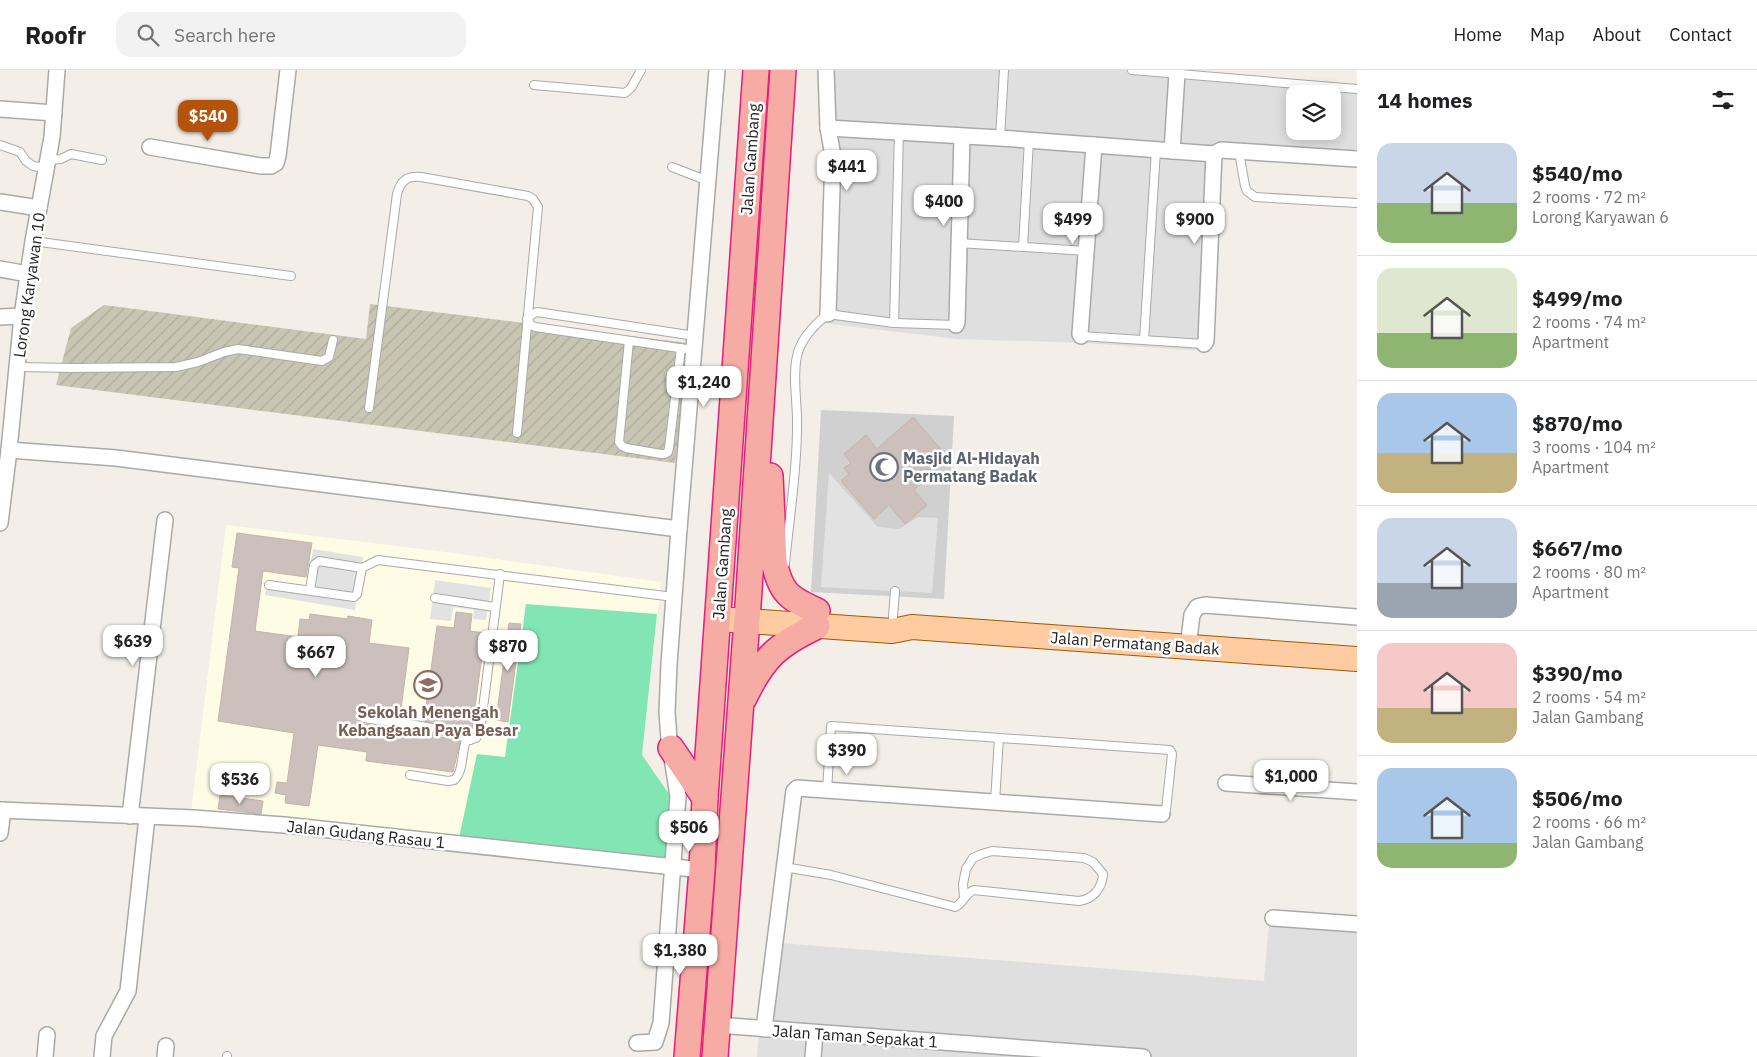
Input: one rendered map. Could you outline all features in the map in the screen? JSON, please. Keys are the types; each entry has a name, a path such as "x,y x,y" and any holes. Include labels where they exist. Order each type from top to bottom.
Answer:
{"highway":[{"name":"Jalan Gambang","path":"687,1057 702,870 705,798 756,70"},
{"name":"Jalan Gambang","path":"715,1057 765,361 783,70"},
{"path":"740,707 755,677 769,656 817,619 783,589 774,562 765,361"},
{"path":"671,748 705,798"}],"main road":[{"name":"Jalan Permatang Badak","path":"718,610 899,626 1357,658"}],"street":[{"name":"Lorong Karyawan 10","path":"0,522 22,316 47,164 54,113 57,70"},
{"path":"150,147 261,166 270,166 276,163 288,70"},
{"path":"637,1043 655,1042 661,1023 678,796 667,712 690,344 708,181 717,70"},
{"path":"826,70 828,128 833,156 828,314"},
{"path":"1172,151 1177,73"},
{"path":"0,109 54,113"},
{"path":"828,128 1000,138 1214,154 1221,150 1357,159"},
{"path":"956,325 962,137"},
{"path":"1081,336 1094,145"},
{"path":"1204,344 1206,341 1214,154"},
{"path":"0,202 39,208"},
{"path":"0,269 28,274"},
{"path":"0,317 22,316"},
{"path":"9,450 116,458 679,529"},
{"path":"130,816 165,520"},
{"path":"1188,647 1192,615 1197,607 1357,617"},
{"path":"1226,783 1357,792"},
{"path":"764,1029 794,791 797,788 1162,814"},
{"path":"0,833 2,810"},
{"name":"Jalan Gudang Rasau 1","path":"2,810 204,819 284,825 702,870"},
{"path":"102,1057 104,1036 128,991 146,817"},
{"path":"1273,918 1357,924"},
{"name":"Jalan Taman Sepakat 1","path":"717,1025 1143,1057"},
{"path":"813,1057 815,1033"},
{"path":"45,1057 47,1035"}],"lane":[{"path":"534,85 625,93 631,88 641,70"},
{"path":"1000,138 1004,70"},
{"path":"1132,70 1357,89"},
{"path":"894,323 899,132"},
{"path":"1023,247 1029,140"},
{"path":"0,146 20,152 26,161 33,166 61,160 71,154 81,154 102,160"},
{"path":"1144,340 1156,150"},
{"path":"1239,152 1245,186 1247,191 1255,197 1357,203"},
{"path":"672,167 708,181"},
{"path":"369,408 397,194 400,184 406,179 412,176 421,176 528,196 534,199 538,207 517,433"},
{"path":"33,241 291,276"},
{"path":"958,244 1088,251"},
{"path":"528,319 537,312 690,344"},
{"path":"783,589 798,428 796,356 806,335 813,326 828,314 894,323 956,325"},
{"path":"528,319 535,327 629,341 690,344"},
{"path":"1081,336 1204,344"},
{"path":"18,367 176,367 238,349 322,361 329,357 334,340"},
{"path":"629,341 619,442 626,448 661,454 668,452 690,344"},
{"path":"310,590 316,562 362,568 378,560 674,597"},
{"path":"269,585 354,597 357,594 362,568"},
{"path":"410,775 448,781 454,780 459,774 466,741 476,738 480,732 500,574"},
{"path":"895,591 899,626"},
{"path":"435,598 495,607"},
{"path":"364,718 435,730 462,736 470,740"},
{"path":"827,790 831,726 1170,750 1172,754 1166,810 1162,814"},
{"path":"995,802 1000,738"},
{"path":"784,867 831,875 955,907 960,905 964,898 974,890 1078,901 1087,900 1102,883 1103,874 1093,862 1084,858 992,851 973,858 966,869 963,884 964,898"}],"shaded area":[{"path":"832,70 1174,70 1357,84 1357,160 1215,151 1204,351 1083,343 957,339 831,324 827,315"},
{"path":"370,304 688,343 675,463 56,385 71,328 104,305 366,339"},
{"name":"Masjid Al-Hidayah Permatang Badak","path":"821,410 954,416 944,599 811,592"},
{"path":"829,473 878,527 899,529 918,517 938,518 932,593 821,587"},
{"name":"Sekolah Menengah Kebangsaan Paya Besar","path":"226,525 438,551 661,582 642,755 674,801 665,861 191,812"},
{"path":"313,549 363,557 355,610 265,595 268,580 307,586"},
{"path":"435,580 491,588 486,620 473,619 474,610 453,607 451,621 430,619"},
{"path":"1270,911 1357,918 1357,1057 757,1057 767,942 1264,981"}],"green space":[{"path":"526,604 657,614 642,755 674,801 665,861 459,838 477,754 505,757"}],"building":[{"path":"913,417 946,455 927,472 930,475 914,490 927,505 905,524 889,505 874,519 841,481 849,474 844,468 851,463 844,454 866,435 877,449"},
{"path":"237,533 312,543 306,577 263,571 255,631 298,637 300,619 309,620 310,614 347,619 348,616 372,620 369,643 409,648 400,717 364,712 359,715 359,720 363,724 398,728 398,734 422,737 423,732 460,742 453,772 366,761 367,752 318,745 309,806 285,803 286,795 275,793 277,782 287,783 294,733 218,721 239,568 232,567"},
{"path":"456,612 472,614 470,631 485,633 472,729 463,728 463,731 424,721 437,626 454,628"},
{"path":"509,623 521,624 508,722 496,720"},
{"path":"220,795 263,801 261,814 218,809"}],"place":[{"name":"Masjid Al-Hidayah Permatang Badak","path":"884,467"},
{"name":"Sekolah Menengah Kebangsaan Paya Besar","path":"428,685"}]}
